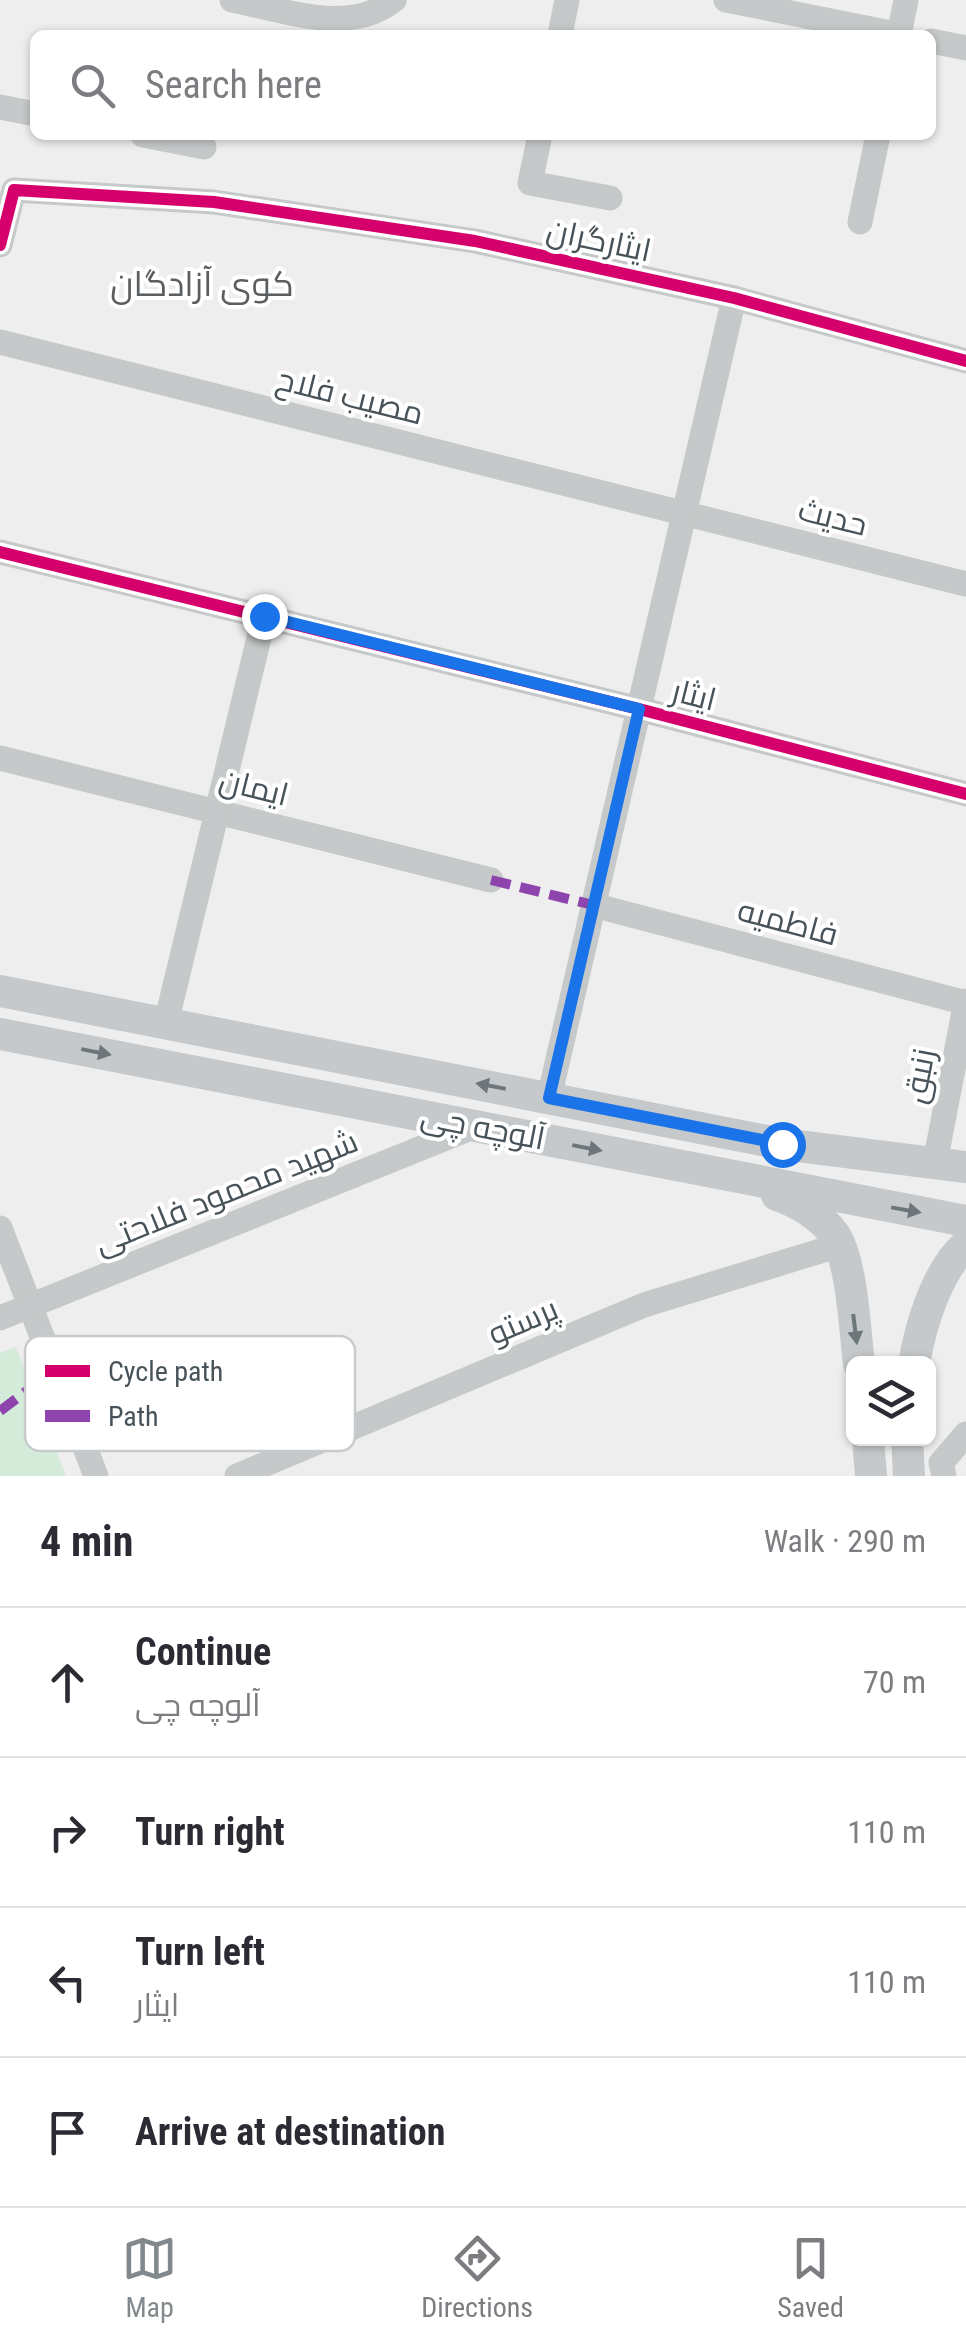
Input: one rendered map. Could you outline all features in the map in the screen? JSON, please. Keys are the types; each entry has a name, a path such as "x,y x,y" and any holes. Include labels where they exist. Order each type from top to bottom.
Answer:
{"street":[{"path":"232,0 332,20 373,14 394,0"},
{"path":"561,30 567,0"},
{"path":"726,0 874,30"},
{"path":"900,30 906,0"},
{"path":"936,42 966,48"},
{"path":"0,107 30,113"},
{"path":"168,140 204,147"},
{"path":"539,140 530,183 610,198"},
{"path":"860,222 877,140"},
{"name":"ایثارگران","path":"0,245 14,190 214,202 475,241 734,298 966,362"},
{"path":"549,1098 734,298"},
{"name":"مصیب فلاح","path":"0,342 684,513"},
{"name":"حدیث","path":"684,513 966,584"},
{"name":"ایثار","path":"0,552 966,794"},
{"path":"166,1023 264,616"},
{"name":"ایمان","path":"0,758 492,880"},
{"name":"فاطمیه","path":"594,905 966,1002"},
{"name":"آلوچه چی","path":"0,991 782,1144 950,1165"},
{"name":"زنبق","path":"950,1165 966,1002"},
{"name":"آلوچه چی","path":"0,1034 966,1221"},
{"path":"632,1156 641,1115"},
{"name":"شهید محمود فلاحتی","path":"0,1318 476,1126"},
{"path":"712,1173 793,1200 832,1232 840,1245 846,1271 858,1356"},
{"path":"0,1228 41,1336"},
{"name":"پرستو","path":"355,1427 644,1306 840,1245"},
{"path":"916,1356 942,1279 966,1246"},
{"path":"944,1476 942,1463 966,1434"},
{"path":"869,1446 871,1476"},
{"path":"907,1446 909,1476"},
{"path":"86,1451 96,1476"},
{"name":"پرستو","path":"237,1476 297,1451"}],"green space":[{"path":"16,1347 25,1370 25,1451 56,1451 66,1476 0,1476 0,1353"}],"marked path":[{"path":"491,880 593,905"},
{"path":"0,1411 25,1392"}],"cycle path":[{"path":"0,245 14,190 214,202 475,241 734,298 966,361"},
{"path":"0,552 966,794"}],"district":[{"name":"کوی آزادگان","path":"202,284"}],"route":[{"path":"264,616 639,709 549,1098 782,1144"}]}
